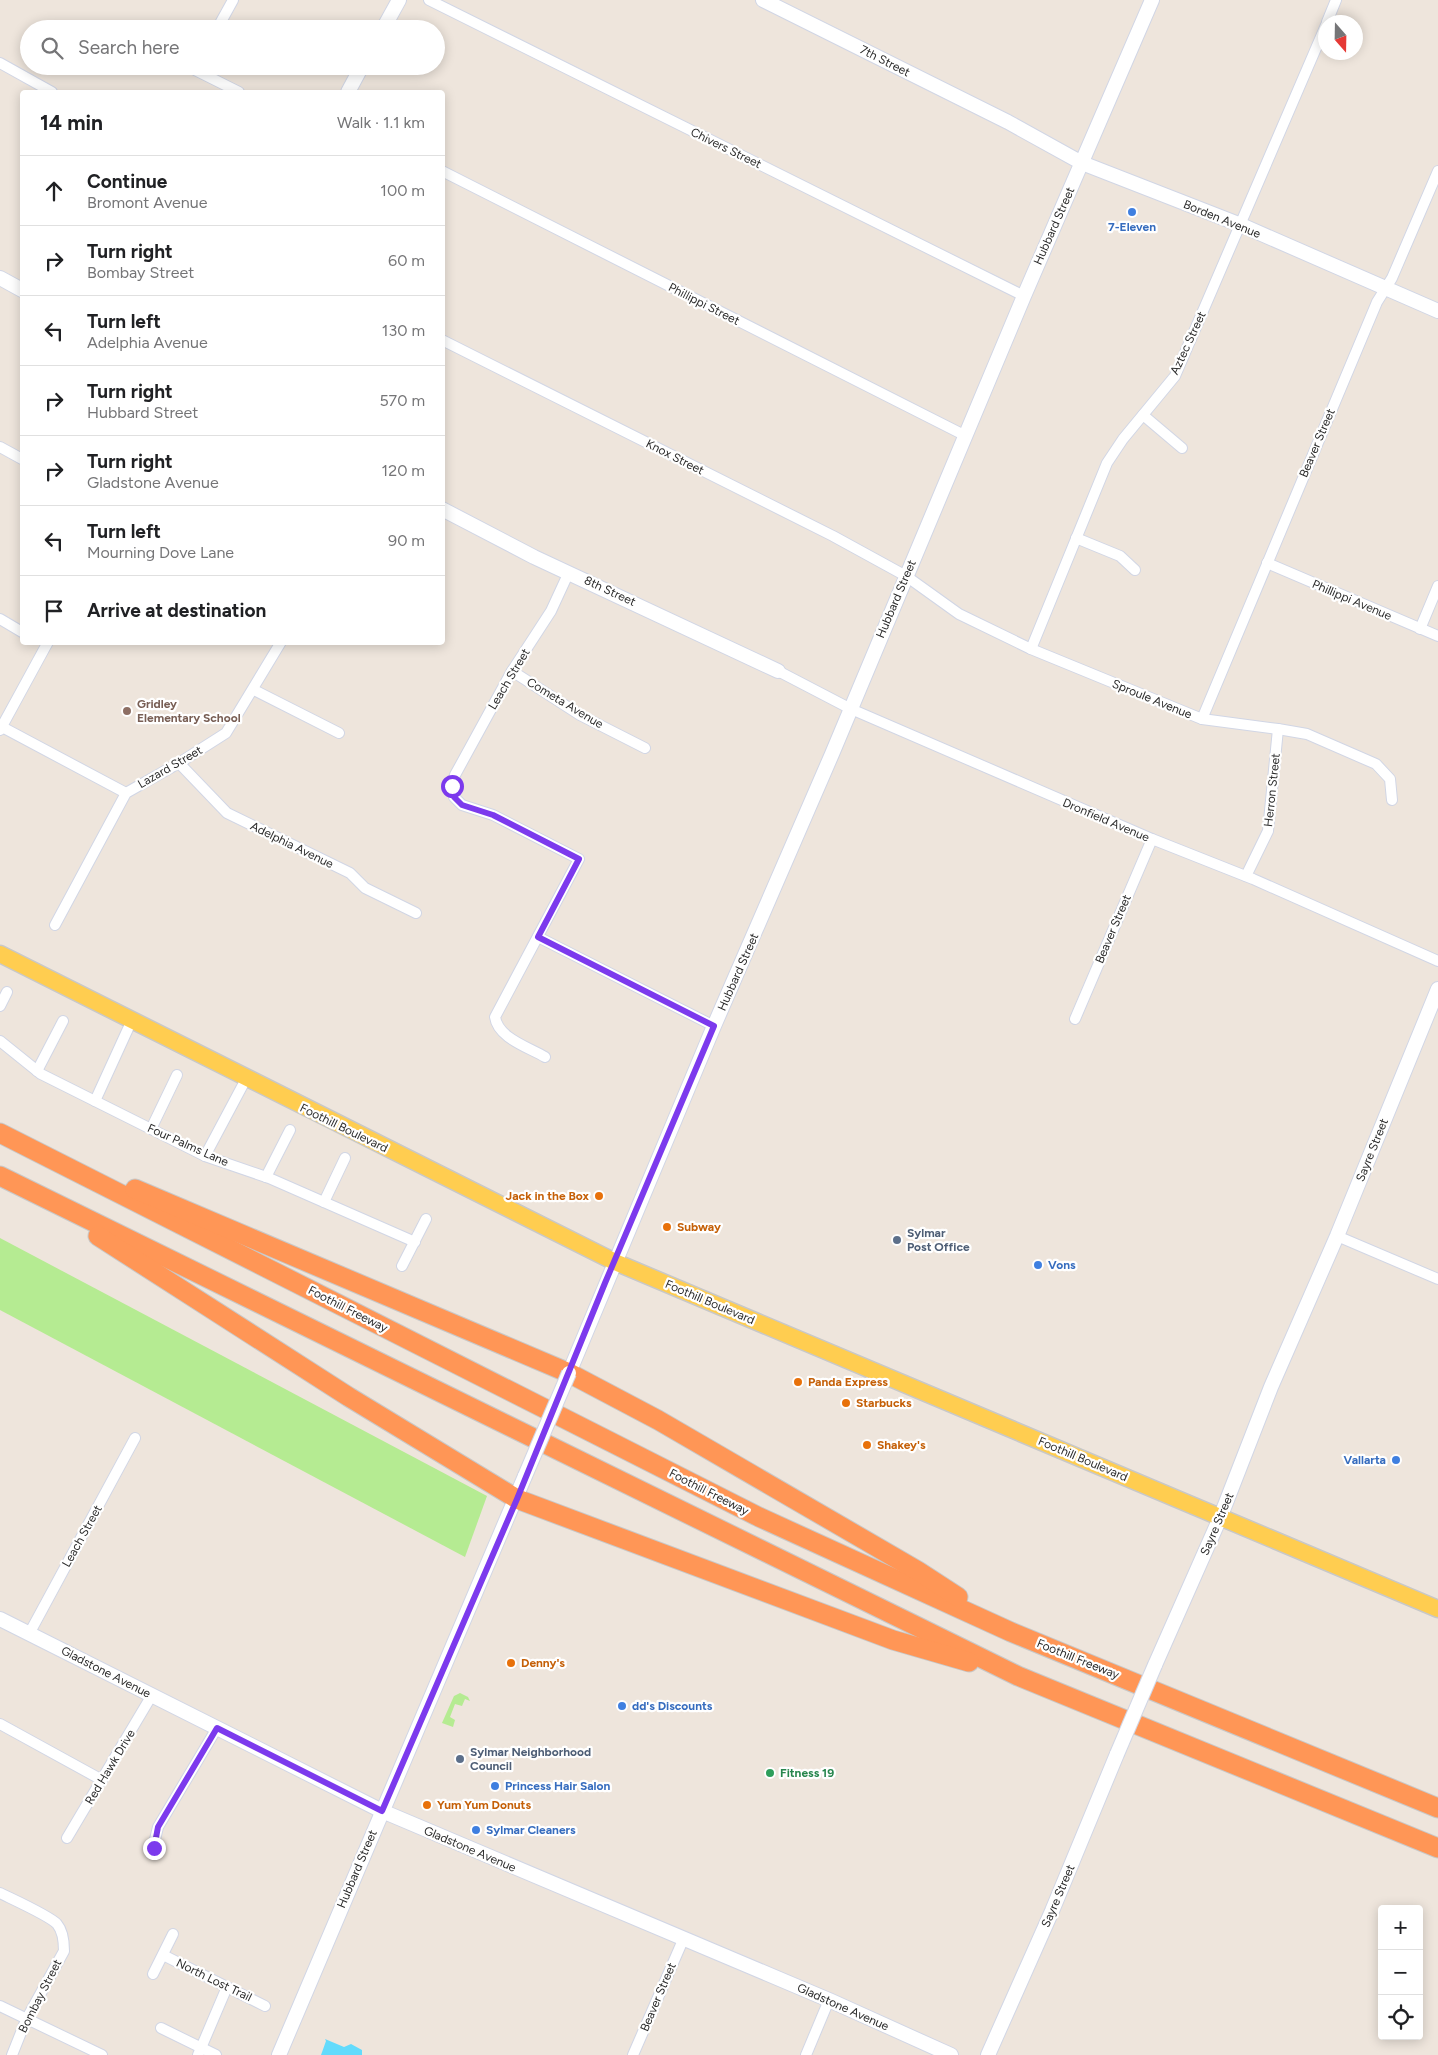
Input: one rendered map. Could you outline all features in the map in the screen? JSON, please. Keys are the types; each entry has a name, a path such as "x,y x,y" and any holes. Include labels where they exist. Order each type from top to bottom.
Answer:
{"highway":[{"path":"0,1132 569,1373 658,1420 918,1571 1011,1632"},
{"name":"Foothill Freeway","path":"0,1132 759,1517 1011,1632 1438,1808"},
{"path":"0,1176 1018,1676 1438,1848"},
{"path":"24,1188 332,1386 517,1499 893,1640 1018,1676"}],"main road":[{"name":"Foothill Boulevard","path":"0,954 246,1079 615,1262 1438,1609"}],"street":[{"path":"222,20 233,0"},
{"path":"388,20 399,0"},
{"name":"Chivers Street","path":"429,0 1024,296"},
{"name":"Hubbard Street","path":"279,2055 517,1499 714,1026 850,710 1024,296 1152,0"},
{"name":"Aztec Street","path":"1330,15 1336,0"},
{"name":"7th Street","path":"770,2 1008,122"},
{"name":"Aztec Street","path":"1031,649 1107,463 1175,376 1318,43"},
{"path":"0,63 20,74"},
{"path":"22,75 48,90"},
{"path":"207,75 235,90"},
{"path":"349,90 357,75"},
{"name":"Borden Avenue","path":"1008,122 1082,163 1241,225 1438,311"},
{"name":"Beaver Street","path":"1202,719 1377,302 1392,278 1438,171"},
{"name":"Phillippi Street","path":"445,174 966,436"},
{"path":"0,278 20,289"},
{"name":"Knox Street","path":"445,342 833,536 906,576"},
{"path":"1143,415 1182,448"},
{"path":"0,447 20,458"},
{"name":"8th Street","path":"445,511 534,557 778,671"},
{"path":"1076,538 1120,556 1135,570"},
{"name":"Phillippi Avenue","path":"1267,563 1438,636"},
{"name":"Leach Street","path":"538,937 579,859 493,815 462,805 454,797 452,786 455,775 512,671 551,611 569,572"},
{"name":"Sproule Avenue","path":"906,576 959,614 1031,649 1202,719 1307,734 1376,764 1390,780 1392,800"},
{"path":"1420,629 1438,586"},
{"path":"0,619 20,631"},
{"path":"45,645 1,728 126,792"},
{"name":"Lazard Street","path":"55,926 126,792 179,763 226,734 279,645"},
{"name":"Cometa Avenue","path":"512,671 580,715 645,748"},
{"name":"Dronfield Avenue","path":"778,671 850,710 1152,839 1246,876 1438,961"},
{"path":"254,690 339,733"},
{"name":"Herron Street","path":"1246,876 1268,831 1278,729"},
{"name":"Adelphia Avenue","path":"179,763 228,813 350,873 365,888 416,913"},
{"name":"Beaver Street","path":"1075,1020 1152,839"},
{"path":"545,1057 502,1033 497,1026 495,1017 538,937 714,1026"},
{"name":"Sayre Street","path":"988,2055 1220,1518 1271,1387 1337,1236 1438,989"},
{"path":"0,1006 7,992"},
{"path":"95,1101 132,1020"},
{"path":"37,1072 63,1021"},
{"name":"Four Palms Lane","path":"0,1041 37,1072 206,1156 266,1177 415,1242"},
{"path":"151,1129 177,1075"},
{"path":"206,1156 246,1079"},
{"path":"266,1177 290,1130"},
{"path":"324,1202 345,1158"},
{"path":"402,1266 426,1219"},
{"path":"1337,1236 1438,1279"},
{"name":"Leach Street","path":"29,1634 135,1438"},
{"name":"Gladstone Avenue","path":"0,1620 382,1811 683,1940 829,2000 951,2055"},
{"name":"Red Hawk Drive","path":"67,1838 152,1695"},
{"path":"0,1724 102,1780"},
{"path":"154,1848 158,1827 217,1728"},
{"name":"Bombay Street","path":"0,1893 56,1922 63,1937 64,1951 26,2020 12,2055"},
{"path":"153,1974 173,1934"},
{"name":"Beaver Street","path":"633,2055 683,1940"},
{"name":"North Lost Trail","path":"163,1955 265,2006"},
{"path":"200,2051 227,1987"},
{"path":"806,2055 829,2000"},
{"path":"0,2006 102,2055"},
{"path":"161,2028 200,2051 216,2055"}],"green space":[{"path":"0,1238 487,1496 465,1557 0,1310"},
{"path":"460,1693 468,1697 470,1701 465,1699 462,1706 455,1704 450,1717 455,1720 453,1727 442,1723 454,1696"}],"water":[{"path":"325,2039 344,2047 351,2044 362,2050 362,2055 321,2055"}],"place":[{"name":"7-Eleven","path":"1132,212"},
{"name":"Gridley Elementary School","path":"127,711"},
{"name":"Jack in the Box","path":"599,1196"},
{"name":"Subway","path":"667,1227"},
{"name":"Sylmar Post Office","path":"897,1240"},
{"name":"Vons","path":"1038,1265"},
{"name":"Panda Express","path":"798,1382"},
{"name":"Starbucks","path":"846,1403"},
{"name":"Shakey's","path":"867,1445"},
{"name":"Vallarta","path":"1396,1460"},
{"name":"Denny's","path":"511,1663"},
{"name":"dd's Discounts","path":"622,1706"},
{"name":"Sylmar Neighborhood Council","path":"460,1759"},
{"name":"Fitness 19","path":"770,1773"},
{"name":"Princess Hair Salon","path":"495,1786"},
{"name":"Yum Yum Donuts","path":"427,1805"},
{"name":"Sylmar Cleaners","path":"476,1830"}],"route":[{"path":"154,1848 158,1827 217,1728 382,1811 517,1499 605,1283 714,1026 538,937 579,859 493,815 462,805 454,797 452,786"}]}
